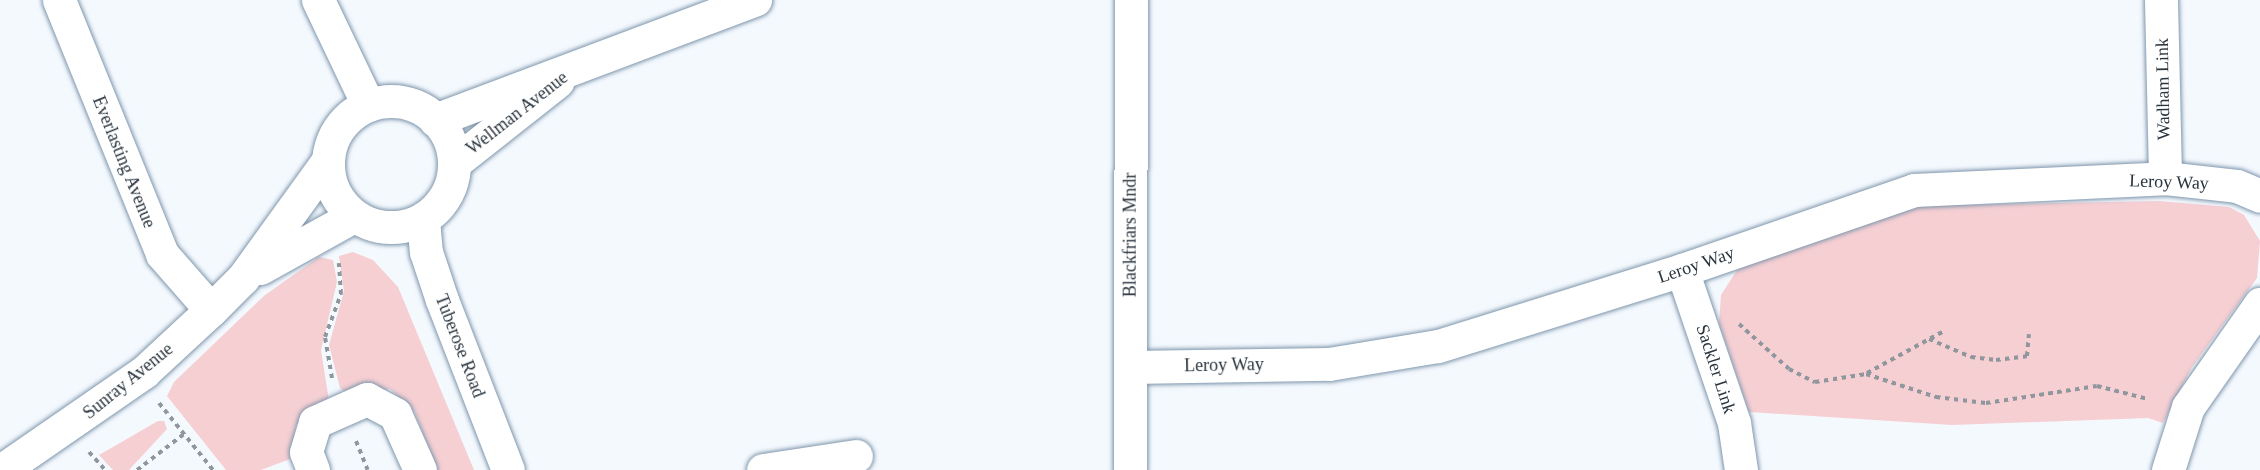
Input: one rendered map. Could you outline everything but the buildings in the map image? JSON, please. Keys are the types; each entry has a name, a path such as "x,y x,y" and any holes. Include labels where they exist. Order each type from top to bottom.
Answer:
{"street":[{"name":"Everlasting Avenue","path":"59,0 162,254 211,310"},
{"path":"318,0 368,105"},
{"name":"Blackfriars Mndr","path":"1130,470 1131,0"},
{"name":"Wadham Link","path":"2162,0 2165,178"},
{"name":"Wellman Avenue","path":"435,120 737,2"},
{"name":"Wellman Avenue","path":"454,163 580,63"},
{"path":"404,102 435,120 445,132 454,163 446,195 423,219 388,228 354,216 330,183 327,162 339,127 368,105 404,102"},
{"name":"Sunray Avenue","path":"2,470 144,372 211,310 243,278 327,162"},
{"name":"Leroy Way","path":"1130,367 1329,364 1390,356 1682,270 1914,190 2165,178 2237,186 2260,196"},
{"name":"Sunray Avenue","path":"243,278 354,216"},
{"name":"Tuberose Road","path":"423,219 426,252 442,300 508,470"},
{"name":"Sackler Link","path":"1682,270 1734,423 1741,470"},
{"path":"2168,470 2188,407 2260,304"},
{"path":"313,470 306,452 315,422 368,399 395,414 420,470"},
{"path":"763,470 856,456"}],"path":[{"path":"335,386 325,351 341,294 337,257"},
{"path":"1739,324 1800,377 1837,382 1866,374 1944,331"},
{"path":"1929,339 1971,357 1996,360 2027,356 2029,334"},
{"path":"1866,374 1936,398 1986,403 2097,386 2148,399"},
{"path":"154,397 213,470"},
{"path":"138,470 184,434"},
{"path":"89,452 105,470"},
{"path":"145,464 149,470"}],"shaded area":[{"path":"2159,201 2229,207 2244,215 2260,241 2257,278 2192,367 2163,423 2148,418 1952,425 1749,412 1719,323 1721,295 1739,267 1906,206"},
{"path":"353,252 373,260 398,287 474,470 438,470 414,411 390,389 346,393 340,388 329,345 344,291 339,256"},
{"path":"319,257 333,260 337,282 321,350 329,401 296,425 290,459 261,470 226,470 167,396 174,382 265,295"},
{"path":"158,421 164,421 167,429 129,470 113,470 99,455"}]}
